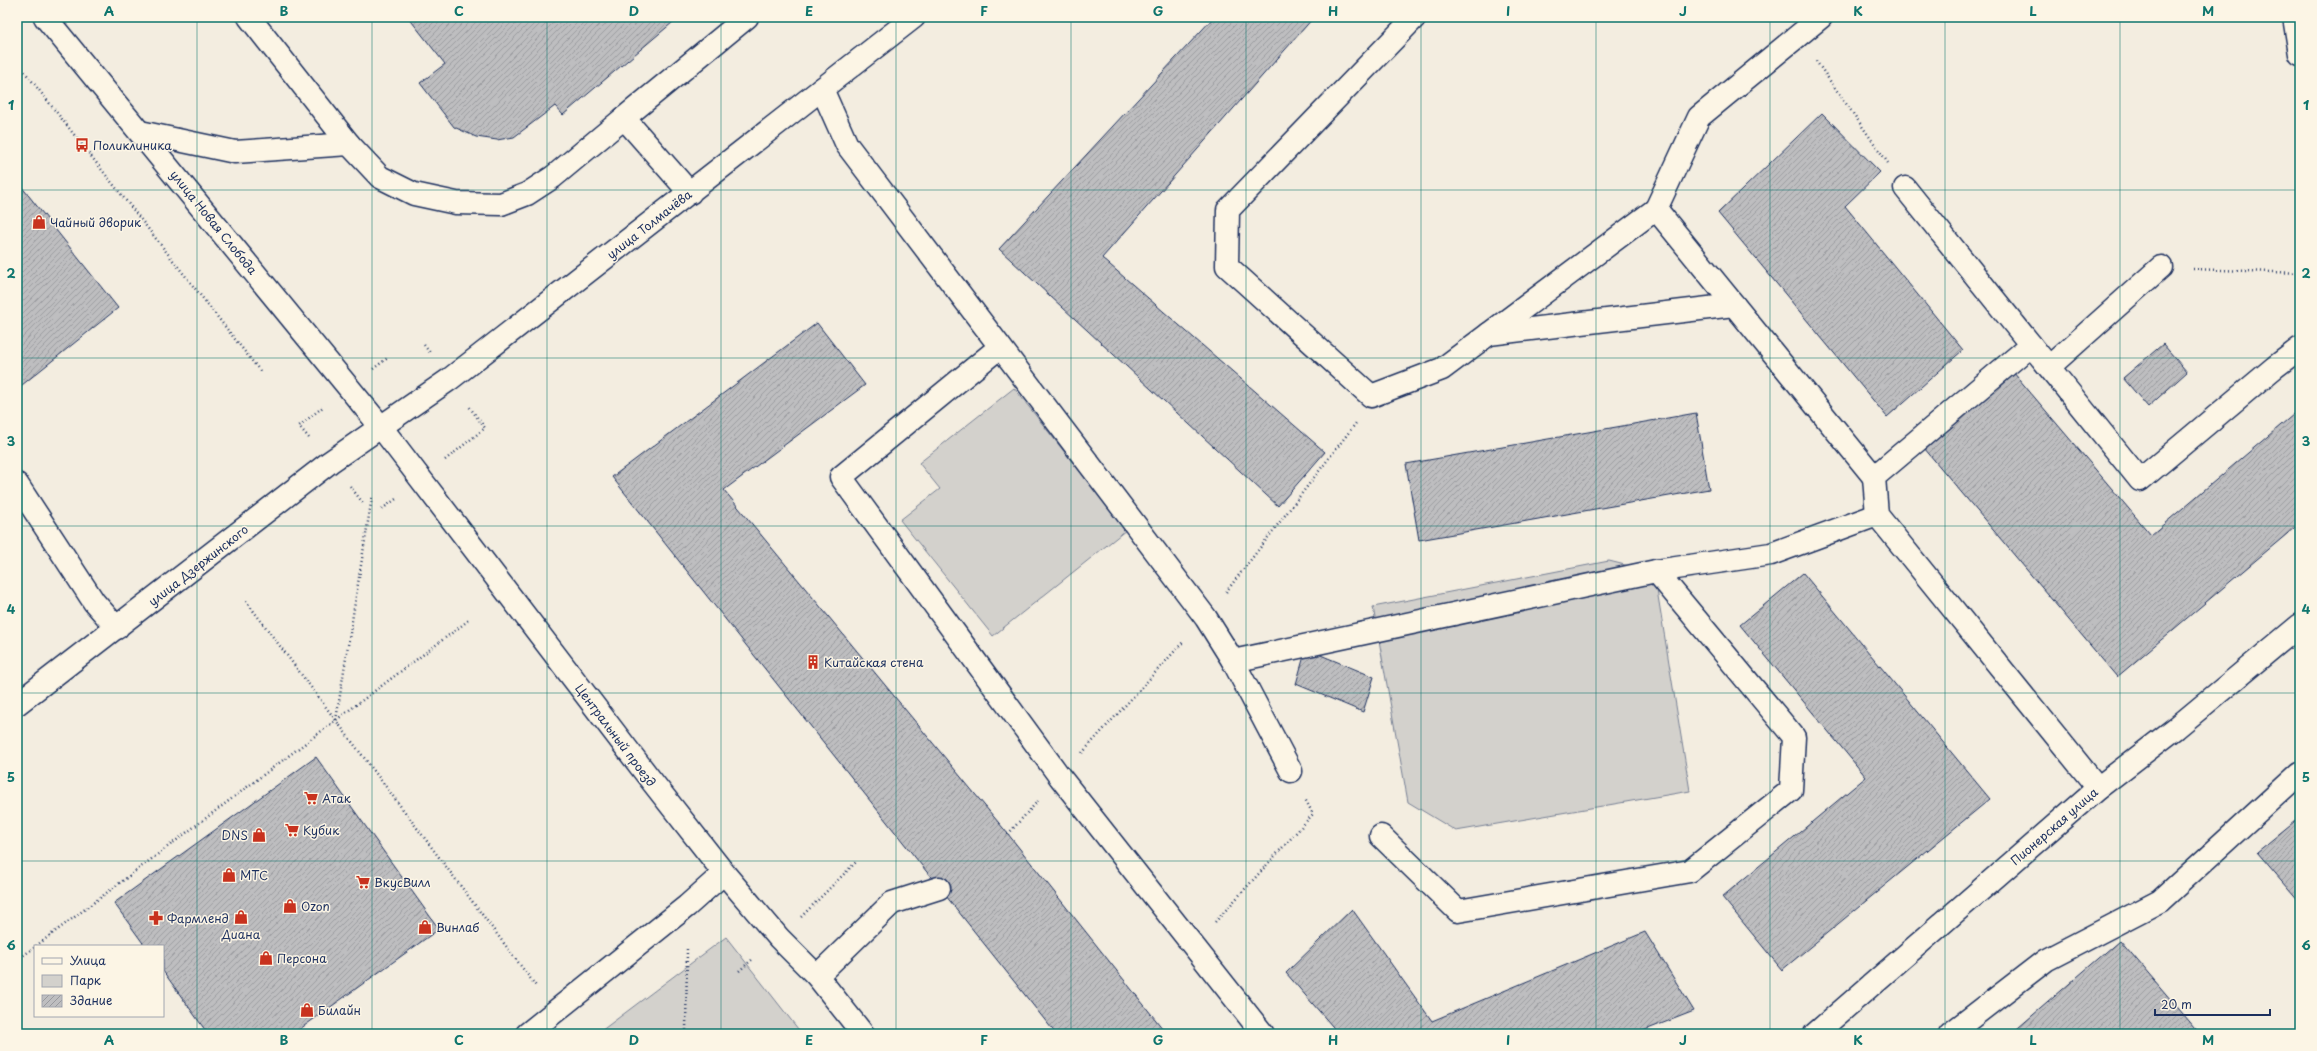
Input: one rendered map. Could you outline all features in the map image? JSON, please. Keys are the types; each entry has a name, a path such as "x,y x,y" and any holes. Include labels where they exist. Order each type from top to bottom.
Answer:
{"street":[{"name":"улица Новая Слобода","path":"45,17 381,427"},
{"path":"249,17 349,144 380,177 414,194 456,204 501,204 527,194 553,177 746,17"},
{"name":"улица Толмачёва","path":"381,427 450,379 914,17"},
{"path":"1415,17 1228,210 1227,266 1371,396 1442,369 1656,209 1699,116 1821,17"},
{"path":"2294,17 2300,54"},
{"path":"822,89 848,145 1206,618 1233,661 1291,771"},
{"path":"624,118 690,193"},
{"path":"140,132 235,152 349,144"},
{"path":"1905,188 2140,480 2274,367 2300,348"},
{"path":"1656,209 1874,477 1877,515 2098,788"},
{"path":"2049,367 2161,268"},
{"path":"1488,334 1734,305"},
{"path":"1874,477 2031,345"},
{"path":"1000,347 841,477 1060,777 1263,1034"},
{"name":"улица Дзержинского","path":"17,704 330,462 381,427"},
{"name":"Центральный проезд","path":"381,427 647,776 724,873 779,938 817,976 863,1034"},
{"path":"17,484 94,602 117,628"},
{"path":"1233,661 1656,571 1771,554 1877,515"},
{"path":"1380,836 1458,911 1690,872 1790,790 1794,737 1656,571"},
{"name":"Пионерская улица","path":"1815,1034 2098,788 2176,728 2300,625"},
{"path":"1950,1034 2046,960 2160,901 2300,772"},
{"path":"527,1034 687,906 724,873"},
{"path":"817,976 892,904 939,888"}],"path":[{"path":"1798,36 1905,188"},
{"path":"17,62 260,371"},
{"path":"2161,268 2300,273"},
{"path":"336,721 372,497"},
{"path":"246,601 555,1012"},
{"path":"36,945 469,620"},
{"path":"1194,946 1313,814 1291,771"},
{"path":"686,1034 687,906"},
{"path":"17,960 34,947"}],"green space":[{"path":"1014,388 1126,530 993,636 900,520 940,489 919,463"},
{"path":"1609,561 1633,567 1657,590 1690,791 1456,831 1408,802 1373,607"},
{"path":"726,937 802,1034 597,1034"}],"building":[{"path":"408,17 679,17 563,115 555,106 514,137 497,140 476,137 454,127 420,83 445,64"},
{"path":"1214,17 1314,17 1102,258 1325,452 1278,506 999,249"},
{"path":"1822,113 1880,172 1845,206 1963,350 1887,417 1718,213"},
{"path":"17,181 118,308 17,389"},
{"name":"Китайская стена","path":"817,323 865,385 724,490 1008,834 1167,1034 1056,1034 612,477"},
{"path":"2163,344 2187,372 2148,407 2123,378"},
{"path":"2013,372 2151,535 2300,409 2300,523 2117,677 1924,448"},
{"path":"1696,413 1709,489 1419,540 1406,464"},
{"path":"1803,573 1990,799 1782,970 1722,897 1866,777 1740,625"},
{"path":"1306,649 1374,677 1363,712 1296,684"},
{"name":"Кубик","path":"316,757 439,929 293,1034 208,1034 164,972 164,945 144,945 114,903"},
{"path":"2300,817 2300,902 2257,852"},
{"path":"1352,909 1432,1021 1645,932 1694,1011 1635,1034 1339,1034 1286,973"},
{"path":"2120,940 2200,1034 2011,1034"}],"place":[{"name":"Поликлиника","path":"82,145"},
{"name":"Чайный дворик","path":"39,222"},
{"name":"Китайская стена","path":"813,662"},
{"name":"Атак","path":"311,798"},
{"name":"Кубик","path":"292,830"},
{"name":"DNS","path":"259,835"},
{"name":"МТС","path":"229,875"},
{"name":"ВкусВилл","path":"363,882"},
{"name":"Ozon","path":"290,906"},
{"name":"Диана","path":"241,917"},
{"name":"Фармленд","path":"156,918"},
{"name":"Винлаб","path":"425,927"},
{"name":"Персона","path":"266,958"},
{"name":"Билайн","path":"307,1010"}]}
